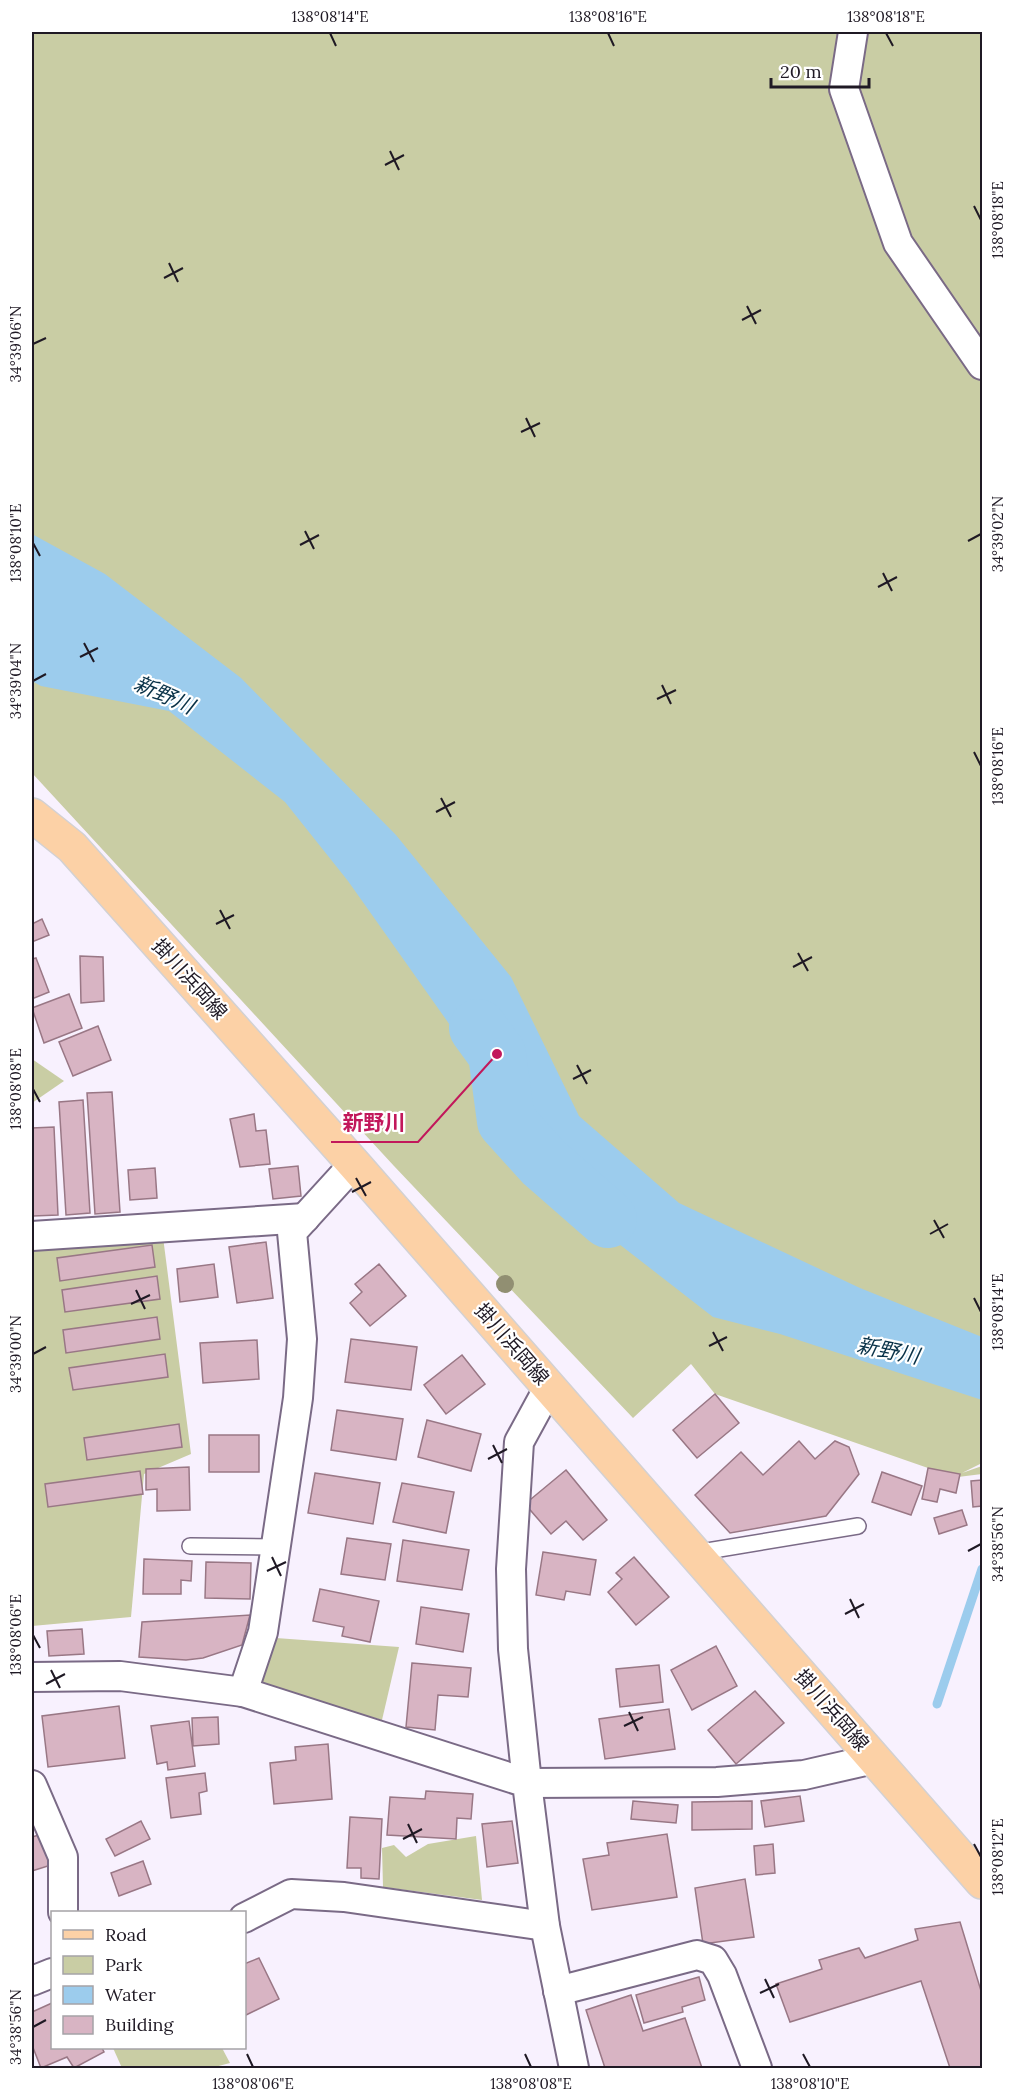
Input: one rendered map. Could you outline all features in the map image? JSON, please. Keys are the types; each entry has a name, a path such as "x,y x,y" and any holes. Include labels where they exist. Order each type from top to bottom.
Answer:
{"main road":[{"name":"掛川浜岡線","path":"32,815 72,847 354,1164 982,1882"}],"street":[{"path":"853,32 844,90 898,243 982,365"},
{"path":"243,1692 263,1632 298,1398 302,1339 292,1232 354,1164"},
{"path":"32,1236 305,1218"},
{"path":"549,1387 519,1442 511,1569 513,1650 545,1926 574,2068"},
{"path":"32,1677 120,1676 243,1692 527,1783 728,1781 804,1775 874,1759"},
{"path":"32,1785 63,1857 63,1911"},
{"path":"246,1917 291,1894 344,1897 545,1926"},
{"path":"558,1991 697,1955 713,1960 722,1975 757,2068"},
{"path":"32,1981 51,1973"}],"lane":[{"path":"695,1553 858,1526"},
{"path":"189,1546 276,1547"}],"green space":[{"path":"32,32 982,32 982,1463 962,1473 982,1466 982,1474 950,1478 928,1468 715,1394 691,1364 633,1418 394,1166 32,773"},
{"path":"32,1059 64,1081 32,1103"},
{"path":"163,1237 191,1454 144,1474 131,1617 32,1626 32,1247"},
{"path":"276,1638 399,1647 382,1720 260,1686"},
{"path":"476,1836 482,1900 383,1887 382,1848 394,1845 406,1857 428,1844"},
{"path":"113,2049 223,2049 230,2063 211,2068 122,2068"}],"water":[{"path":"32,534 105,574 241,678 396,835 511,977 579,1116 679,1203 860,1288 982,1337 982,1400 780,1334 713,1317 592,1223 547,1166 348,881 285,802 169,711 41,686 32,681"}],"building":[{"path":"42,919 49,935 32,942 32,924"},
{"path":"80,956 103,957 104,1001 81,1003"},
{"path":"36,958 49,992 32,999 32,959"},
{"path":"69,994 82,1028 44,1043 32,1008"},
{"path":"98,1026 111,1060 73,1076 59,1042"},
{"path":"112,1092 120,1212 95,1214 87,1093"},
{"path":"83,1100 90,1213 66,1215 59,1102"},
{"path":"254,1114 256,1131 266,1130 270,1164 240,1167 230,1119"},
{"path":"54,1127 58,1215 33,1216 32,1128"},
{"path":"298,1166 301,1196 273,1199 269,1169"},
{"path":"155,1168 157,1198 130,1200 128,1170"},
{"path":"266,1242 273,1298 237,1303 229,1247"},
{"path":"152,1245 155,1267 60,1281 57,1258"},
{"path":"214,1264 218,1297 180,1302 177,1269"},
{"path":"379,1264 406,1296 370,1326 350,1303 362,1292 355,1284"},
{"path":"157,1276 160,1299 65,1312 62,1290"},
{"path":"157,1317 160,1339 66,1353 63,1330"},
{"path":"351,1339 417,1347 411,1390 345,1382"},
{"path":"257,1340 259,1379 203,1383 200,1343"},
{"path":"165,1354 168,1377 73,1390 69,1368"},
{"path":"462,1355 485,1384 446,1414 424,1385"},
{"path":"715,1394 739,1423 697,1458 673,1430"},
{"path":"337,1410 403,1419 396,1460 331,1450"},
{"path":"427,1420 481,1434 471,1471 418,1457"},
{"path":"179,1424 182,1447 87,1460 84,1438"},
{"path":"209,1435 259,1435 259,1472 209,1472"},
{"path":"799,1441 815,1459 835,1441 849,1447 859,1474 826,1516 730,1533 695,1495 741,1452 763,1475"},
{"path":"189,1467 190,1510 157,1511 157,1489 146,1490 146,1469"},
{"path":"928,1468 960,1474 956,1493 940,1489 937,1502 922,1499"},
{"path":"566,1470 607,1520 583,1540 566,1521 551,1534 525,1504"},
{"path":"140,1471 143,1494 48,1507 45,1484"},
{"path":"882,1472 922,1486 911,1515 872,1502"},
{"path":"315,1473 380,1483 373,1524 308,1513"},
{"path":"982,1480 982,1506 973,1507 971,1481"},
{"path":"402,1483 454,1492 446,1533 393,1522"},
{"path":"962,1510 967,1525 939,1534 934,1518"},
{"path":"347,1538 391,1544 385,1580 341,1574"},
{"path":"403,1540 469,1550 462,1590 397,1581"},
{"path":"543,1552 596,1560 590,1595 566,1591 564,1600 536,1595"},
{"path":"634,1557 669,1597 636,1625 608,1592 622,1579 616,1573"},
{"path":"144,1559 192,1561 191,1581 181,1580 181,1594 143,1594"},
{"path":"206,1562 251,1563 250,1599 205,1598"},
{"path":"320,1589 379,1601 370,1642 342,1636 344,1627 313,1621"},
{"path":"421,1607 469,1614 463,1652 416,1644"},
{"path":"250,1615 242,1645 203,1658 186,1660 139,1657 142,1622"},
{"path":"82,1629 84,1654 49,1656 47,1631"},
{"path":"716,1646 737,1686 692,1710 671,1670"},
{"path":"412,1663 471,1668 468,1697 438,1695 435,1730 406,1727"},
{"path":"659,1665 663,1702 620,1707 616,1669"},
{"path":"755,1691 784,1723 736,1764 708,1730"},
{"path":"119,1706 125,1758 48,1767 42,1716"},
{"path":"669,1709 675,1749 605,1759 599,1719"},
{"path":"218,1717 219,1744 193,1746 192,1718"},
{"path":"189,1721 195,1766 168,1770 167,1762 157,1764 151,1726"},
{"path":"328,1744 332,1799 274,1804 270,1763 296,1760 295,1747"},
{"path":"205,1773 207,1791 199,1793 201,1814 171,1818 166,1778"},
{"path":"426,1791 473,1794 471,1819 457,1818 456,1839 387,1835 390,1797 425,1799"},
{"path":"800,1796 804,1821 765,1827 761,1801"},
{"path":"633,1801 678,1805 676,1823 631,1819"},
{"path":"752,1801 752,1829 692,1830 692,1802"},
{"path":"350,1817 382,1819 379,1879 361,1878 361,1868 347,1868"},
{"path":"141,1821 150,1839 115,1856 106,1839"},
{"path":"512,1821 518,1863 487,1867 482,1824"},
{"path":"42,1834 51,1865 32,1871 32,1837"},
{"path":"667,1834 677,1897 592,1910 583,1859 609,1855 607,1843"},
{"path":"773,1844 775,1873 756,1875 754,1846"},
{"path":"143,1861 151,1884 119,1896 111,1873"},
{"path":"745,1879 754,1937 703,1944 695,1888"},
{"path":"960,1922 982,1994 982,2068 950,2068 921,1981 790,2022 776,1984 822,1969 819,1960 859,1948 865,1958 918,1940 915,1929"},
{"path":"259,1958 279,1999 246,2015 246,1963"},
{"path":"699,1977 705,2000 682,2007 683,2012 644,2023 636,1995"},
{"path":"631,1995 643,2031 685,2018 702,2068 605,2068 586,2010"},
{"path":"51,2003 51,2049 102,2049 104,2052 74,2068 67,2057 41,2068 32,2045 32,2012"}],"waterway":[{"name":"新野川","path":"478,1028 497,1054 506,1121 544,1163 608,1219"},
{"path":"937,1704 982,1569"}],"place":[{"name":"新野川","path":"497,1054"}]}
